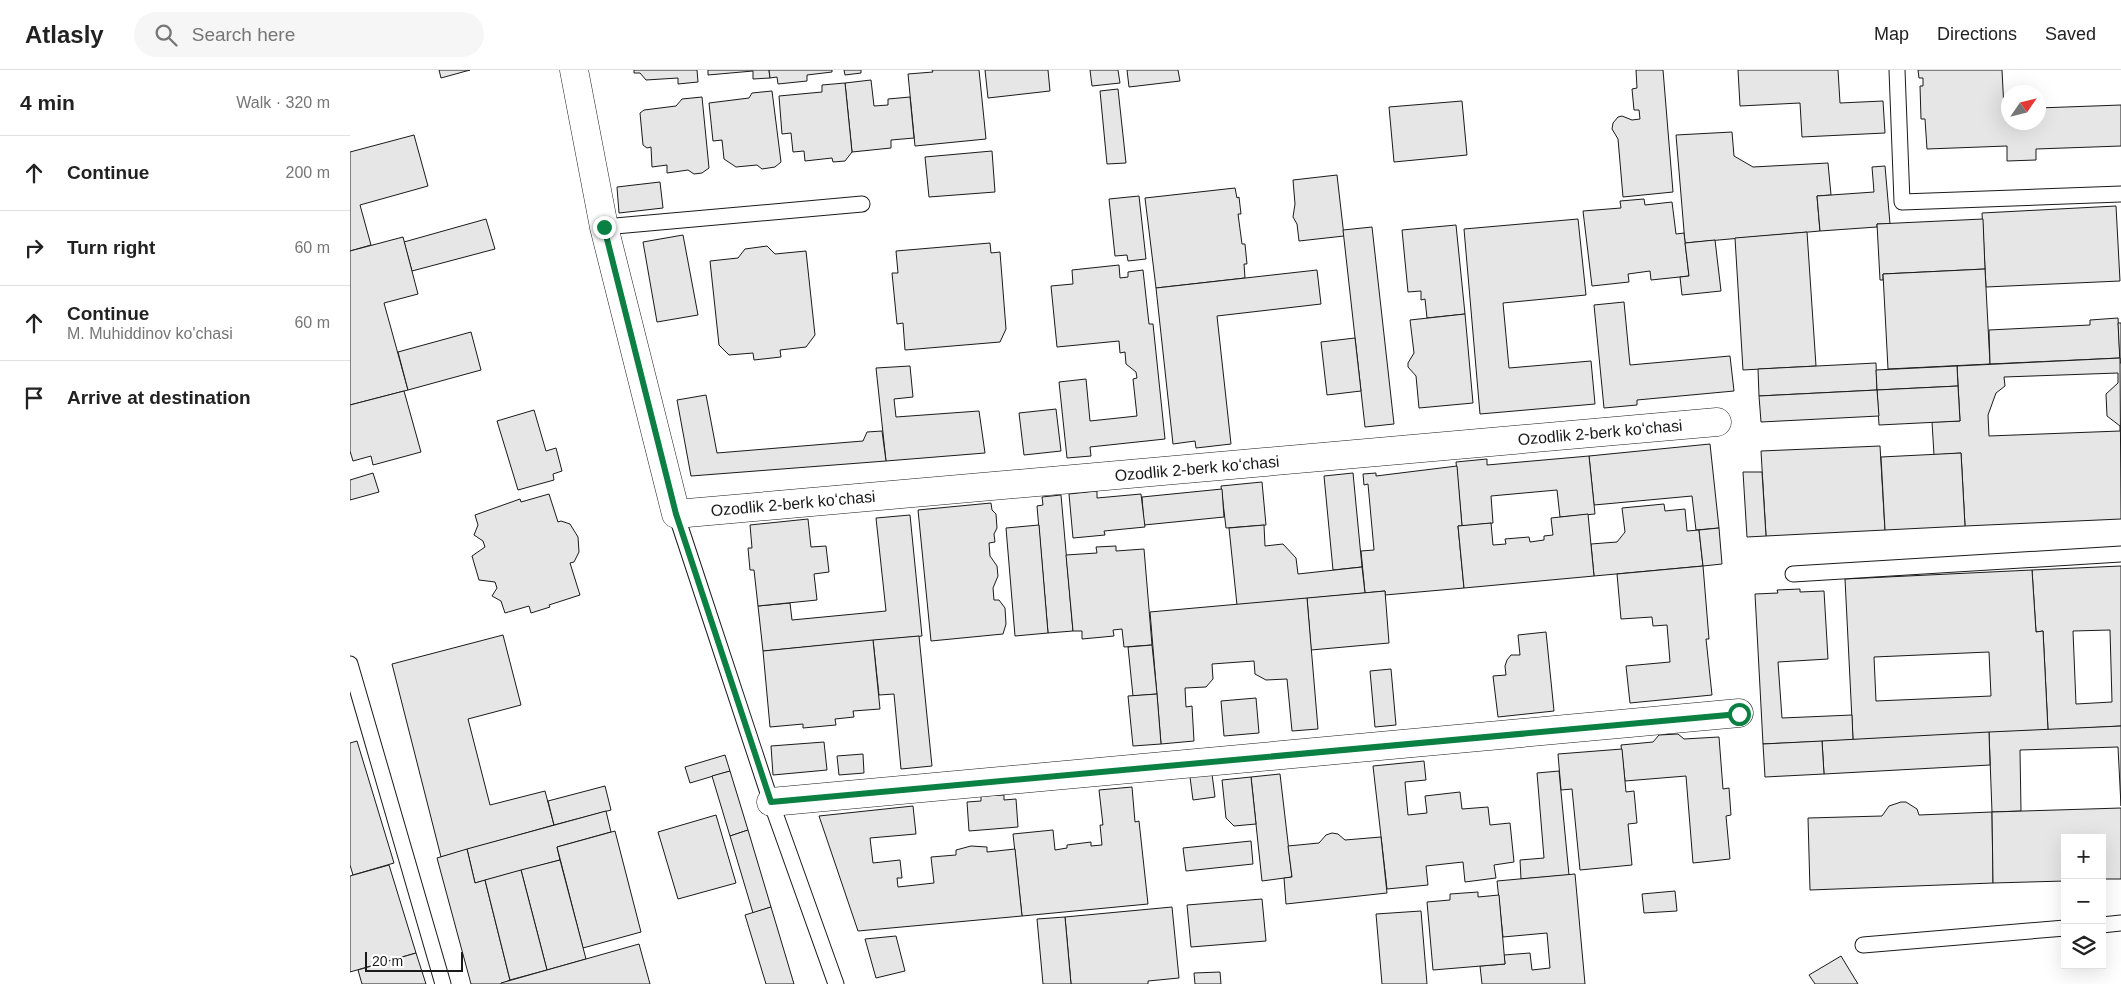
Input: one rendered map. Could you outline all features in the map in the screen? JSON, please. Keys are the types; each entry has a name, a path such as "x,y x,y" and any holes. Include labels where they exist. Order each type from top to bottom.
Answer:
{"street":[{"path":"574,70 604,227 676,514"},
{"name":"Ozodlik 2-berk koʻchasi","path":"676,514 1718,422"},
{"path":"771,802 1739,714"}],"lane":[{"path":"1898,70 1902,202 2121,194"},
{"path":"604,227 862,204"},
{"path":"676,514 771,802 836,984"},
{"path":"1793,574 2121,554"},
{"path":"350,664 443,984"},
{"path":"2106,925 2121,923"},
{"path":"1863,945 2061,928"}],"building":[{"path":"439,70 470,70 441,78"},
{"path":"634,70 697,70 698,82 678,84 678,78 646,80 640,73 634,73"},
{"path":"708,70 769,70 770,78 753,79 753,71 708,75"},
{"path":"769,70 832,70 832,72 807,75 807,81 778,84 777,77 770,78"},
{"path":"844,70 861,70 861,73 845,75"},
{"path":"932,70 979,70 986,139 915,146 908,74 933,72"},
{"path":"985,70 1048,70 1050,91 988,98"},
{"path":"1090,70 1118,70 1120,83 1092,86"},
{"path":"1127,70 1178,70 1180,81 1129,87"},
{"path":"1636,70 1663,70 1673,192 1623,197 1618,139 1612,129 1613,123 1618,117 1622,116 1632,120 1640,119 1639,110 1634,110 1632,89 1637,88"},
{"path":"1738,70 1838,70 1840,103 1883,101 1885,133 1802,137 1800,103 1740,106"},
{"path":"1918,70 2002,70 2001,130 2046,130 2046,108 2121,105 2121,146 2036,149 2036,160 2007,161 2007,146 1927,149 1925,119 1921,119 1920,86 1923,86 1923,78 1919,78"},
{"path":"871,80 874,106 888,105 888,99 910,97 914,138 891,140 891,148 852,152 845,83"},
{"path":"845,83 852,152 845,161 833,162 832,158 805,161 804,151 793,152 791,133 782,134 779,96 822,92 822,85"},
{"path":"1118,89 1126,163 1107,164 1100,91"},
{"path":"772,91 781,162 775,167 762,169 757,165 736,167 724,159 722,140 713,141 709,103 749,98 752,93"},
{"path":"702,97 709,168 702,173 694,174 688,170 667,173 667,165 652,167 651,147 647,148 643,145 640,113 644,110 676,106 682,99"},
{"path":"1462,101 1467,155 1394,162 1389,107"},
{"path":"1732,132 1734,156 1753,167 1828,163 1831,195 1817,196 1820,231 1685,243 1676,135"},
{"path":"414,135 428,186 360,205 371,245 350,251 350,152"},
{"path":"992,151 995,192 929,197 925,157"},
{"path":"1885,166 1890,224 1877,224 1877,227 1820,231 1817,196 1874,192 1872,167"},
{"path":"1337,175 1344,236 1299,241 1297,224 1293,217 1295,204 1293,180"},
{"path":"660,182 663,208 619,213 617,187"},
{"path":"1235,188 1237,198 1239,197 1241,214 1238,214 1242,244 1245,244 1247,264 1244,264 1245,278 1156,288 1145,198"},
{"path":"1139,196 1146,259 1128,261 1127,255 1115,256 1109,199"},
{"path":"1644,199 1645,205 1672,202 1676,234 1684,233 1689,276 1651,280 1650,271 1628,274 1629,282 1592,286 1583,211 1621,208 1620,201"},
{"path":"2116,206 2120,281 1986,287 1982,213"},
{"path":"486,219 495,249 412,271 404,242"},
{"path":"1578,219 1586,295 1503,303 1509,368 1591,361 1595,404 1480,414 1464,229"},
{"path":"1983,219 1985,269 1883,274 1883,280 1880,280 1877,224"},
{"path":"1456,225 1465,314 1427,318 1425,299 1421,300 1421,291 1408,292 1402,230"},
{"path":"1372,227 1394,424 1365,427 1343,230"},
{"path":"1807,232 1816,366 1743,370 1735,238"},
{"path":"683,235 698,315 657,322 643,242"},
{"path":"403,237 418,294 384,303 408,390 350,405 350,251"},
{"path":"1715,240 1721,291 1682,295 1680,277 1689,276 1685,243"},
{"path":"990,243 991,253 1000,252 1006,329 1000,342 905,350 903,323 897,324 892,273 898,273 896,251"},
{"path":"767,246 775,254 806,251 815,335 806,347 780,350 781,357 754,360 753,353 729,355 719,345 710,261 738,258 745,249"},
{"path":"1119,265 1120,278 1128,277 1128,272 1143,270 1149,324 1153,324 1165,439 1090,447 1091,456 1067,458 1059,382 1086,379 1090,421 1137,416 1133,379 1137,378 1136,372 1126,364 1125,352 1120,353 1119,341 1057,347 1051,286 1073,284 1072,270"},
{"path":"1985,269 1990,364 1888,369 1883,274"},
{"path":"1317,270 1321,304 1217,316 1231,444 1196,448 1195,441 1173,444 1156,288"},
{"path":"1624,302 1630,365 1730,356 1734,391 1637,400 1637,405 1604,408 1594,305"},
{"path":"1465,314 1473,403 1419,408 1416,376 1408,367 1408,363 1414,353 1410,320"},
{"path":"2118,318 2120,358 1990,364 1989,330 2090,325 2090,320"},
{"path":"2118,323 2121,323 2121,363 2120,363"},
{"path":"471,332 481,370 408,390 398,352"},
{"path":"1355,338 1361,391 1327,395 1321,342"},
{"path":"2120,358 2121,519 1965,526 1961,453 1934,455 1932,422 1960,421 1957,366","holes":["2118,373 2118,383 2106,394 2107,416 2120,426 2120,431 1989,436 1988,415 1996,393 2005,386 2004,377"]},
{"path":"1876,363 1877,390 1759,396 1758,369"},
{"path":"910,366 913,397 894,399 896,417 979,411 985,453 886,461 876,368"},
{"path":"1957,366 1958,386 1877,390 1876,370"},
{"path":"1958,386 1960,421 1879,425 1877,390"},
{"path":"1877,390 1879,416 1761,422 1759,396"},
{"path":"404,391 421,452 373,465 371,456 353,461 350,451 350,405"},
{"path":"706,395 717,453 863,441 867,432 882,431 886,461 691,476 677,400"},
{"path":"1056,409 1061,451 1024,455 1019,413"},
{"path":"534,410 546,451 556,448 562,471 553,474 554,480 518,490 497,421"},
{"path":"1710,444 1719,528 1696,530 1692,496 1594,505 1589,456"},
{"path":"1880,446 1885,530 1766,536 1761,451"},
{"path":"1961,453 1965,526 1885,530 1881,457"},
{"path":"1589,456 1595,514 1560,517 1557,490 1491,496 1493,523 1462,526 1456,462 1487,459 1487,465"},
{"path":"1457,466 1462,526 1458,526 1464,588 1385,595 1385,591 1365,593 1361,551 1374,550 1368,484 1364,485 1363,474 1376,473 1376,476"},
{"path":"1743,472 1762,472 1766,536 1747,537"},
{"path":"373,473 379,492 350,500 350,480"},
{"path":"1353,473 1362,567 1333,570 1324,476"},
{"path":"1262,482 1266,525 1226,528 1221,486"},
{"path":"1222,489 1224,517 1144,525 1142,497"},
{"path":"1097,491 1097,498 1141,494 1145,527 1104,531 1105,535 1073,538 1069,494"},
{"path":"549,494 558,522 570,524 578,537 579,552 574,562 570,563 580,595 531,613 529,606 505,613 501,601 492,596 497,588 495,582 479,580 472,556 485,547 483,541 474,535 478,525 475,515 520,499 521,502"},
{"path":"1061,495 1073,631 1048,633 1037,506 1043,505 1042,497"},
{"path":"991,503 992,510 996,514 997,528 994,534 995,542 989,543 990,556 997,566 998,576 993,588 994,600 999,600 1005,608 1006,624 1003,634 931,641 918,510"},
{"path":"1664,504 1665,511 1685,509 1687,531 1699,530 1703,566 1594,576 1591,544 1617,542 1625,532 1622,508"},
{"path":"1588,514 1594,576 1464,588 1458,526 1491,523 1493,545 1506,544 1505,539 1529,537 1530,542 1544,540 1544,536 1553,535 1551,518"},
{"path":"910,515 922,636 763,651 758,606 790,603 792,620 886,611 876,518"},
{"path":"808,519 811,547 826,546 829,572 814,574 817,600 758,606 754,570 750,570 748,548 752,548 750,525"},
{"path":"1039,525 1048,633 1015,636 1006,528"},
{"path":"1264,525 1265,546 1283,544 1296,558 1298,574 1362,567 1365,593 1237,605 1229,528"},
{"path":"1719,528 1722,564 1703,566 1699,530"},
{"path":"1116,546 1116,551 1144,549 1152,645 1124,647 1122,629 1113,630 1114,636 1082,639 1082,631 1073,631 1066,555 1097,553 1096,547"},
{"path":"1703,566 1709,639 1706,639 1712,695 1630,703 1626,666 1670,662 1667,625 1653,626 1652,617 1621,619 1617,574"},
{"path":"2121,566 2121,726 2048,730 2043,631 2036,632 2032,570","holes":["2110,630 2112,702 2076,704 2073,631"]},
{"path":"2032,570 2036,632 2043,631 2048,730 1853,740 1845,579","holes":["1989,652 1991,696 1876,701 1874,657"]},
{"path":"1800,589 1800,592 1824,591 1828,659 1778,662 1782,718 1852,715 1853,740 1763,744 1755,594 1778,593 1777,590"},
{"path":"1385,591 1389,643 1311,650 1307,598"},
{"path":"1307,598 1318,729 1292,731 1287,679 1266,680 1255,674 1254,661 1212,664 1213,679 1206,687 1185,688 1186,707 1192,706 1194,741 1161,744 1150,612"},
{"path":"1546,632 1554,711 1498,717 1493,676 1506,675 1505,666 1507,660 1511,655 1520,655 1518,635"},
{"path":"503,635 521,705 468,719 490,805 545,791 554,825 441,857 392,664"},
{"path":"919,636 932,766 901,769 894,694 879,695 873,640"},
{"path":"873,640 880,709 853,711 854,717 835,719 836,725 803,728 803,724 770,727 763,651"},
{"path":"1152,645 1157,694 1133,696 1128,647"},
{"path":"1391,669 1396,725 1375,727 1370,671"},
{"path":"1157,694 1161,744 1133,746 1128,696"},
{"path":"1256,698 1259,733 1224,736 1221,701"},
{"path":"2121,726 2121,806 2118,747 2020,750 2021,811 1992,812 1989,732"},
{"path":"1989,732 1990,765 1824,774 1822,741"},
{"path":"1678,734 1684,739 1719,737 1723,789 1729,788 1731,815 1726,816 1730,859 1693,863 1686,776 1625,781 1621,745 1653,742 1659,735"},
{"path":"357,741 394,863 353,875 350,865 350,743"},
{"path":"1822,741 1824,774 1765,777 1763,744"},
{"path":"824,742 827,770 773,775 771,746"},
{"path":"1622,749 1626,792 1634,791 1637,823 1628,824 1632,865 1580,870 1572,789 1561,790 1558,754"},
{"path":"863,754 864,773 839,775 837,756"},
{"path":"725,755 730,771 690,783 685,767"},
{"path":"1424,761 1426,780 1405,782 1408,815 1427,813 1425,796 1460,792 1462,809 1488,807 1490,825 1510,823 1514,862 1494,865 1496,878 1465,882 1463,862 1426,866 1428,885 1387,889 1373,766"},
{"path":"730,771 748,830 730,836 712,776"},
{"path":"1559,771 1569,875 1521,879 1520,860 1544,858 1537,773"},
{"path":"1212,774 1215,797 1193,800 1190,777"},
{"path":"1280,774 1292,877 1262,881 1251,777"},
{"path":"1251,777 1256,824 1234,826 1226,818 1222,780"},
{"path":"605,786 611,810 554,825 548,801"},
{"path":"1132,787 1135,822 1139,821 1148,904 1022,916 1013,834 1053,830 1055,850 1067,848 1067,845 1091,842 1091,846 1102,845 1100,825 1103,825 1099,790"},
{"path":"1004,795 1004,800 1016,799 1018,827 969,831 967,802 981,801 981,796"},
{"path":"1906,802 1917,809 1919,815 1992,812 1993,883 1810,890 1808,818 1882,816 1889,806"},
{"path":"913,806 916,834 870,838 873,863 900,860 902,878 897,878 898,887 934,883 931,857 956,855 956,850 971,846 987,847 987,852 1015,849 1022,916 858,931 819,816"},
{"path":"2121,808 2121,879 2106,879 2106,834 2061,834 2061,881 1993,883 1992,812"},
{"path":"606,811 611,832 557,847 560,860 475,883 467,849"},
{"path":"716,815 736,883 678,899 658,832"},
{"path":"748,830 771,907 753,913 730,836"},
{"path":"615,831 641,932 583,948 557,847"},
{"path":"1338,834 1345,840 1381,837 1387,893 1286,904 1284,878 1292,877 1288,846 1319,843 1326,835"},
{"path":"1251,841 1253,864 1186,871 1183,848"},
{"path":"467,849 475,883 485,880 510,980 501,984 471,984 437,858"},
{"path":"560,860 586,959 547,970 521,870"},
{"path":"389,865 416,953 350,972 350,876"},
{"path":"521,870 547,970 510,980 485,880"},
{"path":"1575,874 1585,984 1482,984 1480,966 1505,964 1504,955 1530,953 1532,970 1550,968 1547,933 1503,937 1497,881"},
{"path":"1675,891 1677,911 1644,913 1642,894"},
{"path":"1478,892 1478,897 1499,895 1505,964 1433,970 1427,902 1450,900 1450,894"},
{"path":"1262,899 1266,941 1191,947 1187,905"},
{"path":"771,907 794,984 766,984 745,915"},
{"path":"1172,907 1179,978 1148,981 1148,984 1071,984 1065,917"},
{"path":"1421,911 1427,984 1382,984 1376,914"},
{"path":"1065,917 1071,984 1043,984 1037,919"},
{"path":"896,936 905,971 876,978 865,939"},
{"path":"639,944 650,984 501,984 501,983"},
{"path":"416,953 426,984 362,984 358,970"},
{"path":"1841,956 1858,984 1815,984 1809,975"},
{"path":"1220,972 1221,984 1195,984 1194,973"}],"route":[{"path":"604,227 676,514 771,802 1739,714"}]}
